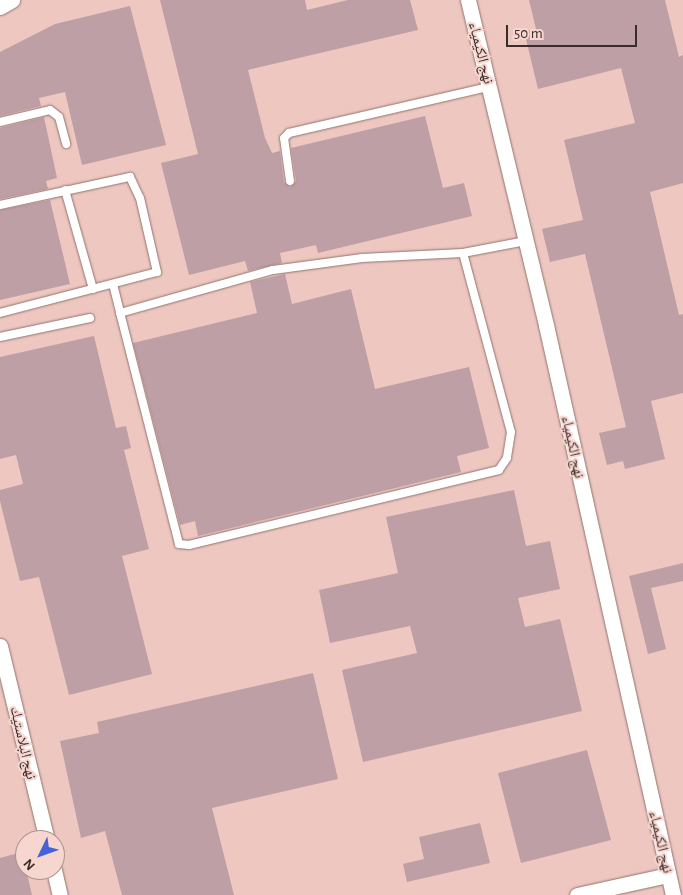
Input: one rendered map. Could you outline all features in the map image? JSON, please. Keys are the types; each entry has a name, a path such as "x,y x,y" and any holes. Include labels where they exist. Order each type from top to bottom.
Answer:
{"street":[{"path":"0,7 12,0"},
{"name":"نهج الكيمياء","path":"468,0 526,241 674,895"},
{"name":"نهج البلاستيك","path":"0,646 44,830"},
{"path":"576,895 668,875"},
{"path":"56,880 60,895"}],"lane":[{"path":"290,181 284,138 290,133 489,86"},
{"path":"0,122 50,110 59,117 66,144"},
{"path":"0,205 130,177 135,182 157,272 0,313"},
{"path":"65,190 94,289"},
{"path":"120,313 273,270 362,258 463,253 526,241"},
{"path":"113,284 174,539 188,545 499,470 507,458 511,432 463,253"},
{"path":"0,337 90,318"}],"shaded area":[{"path":"0,0 683,0 683,895 0,895"}],"building":[{"path":"160,0 305,0 307,10 348,0 410,0 418,30 248,70 265,138 272,153 280,151 284,182 290,187 296,181 291,148 425,116 443,188 464,183 472,216 318,253 316,245 280,253 282,263 248,271 245,261 189,275 161,163 198,154"},
{"path":"529,0 665,0 679,57 683,55 683,183 650,192 679,315 683,314 683,393 651,401 665,459 625,469 623,461 607,465 599,433 626,427 585,254 550,262 542,229 583,220 564,140 635,123 621,68 538,89 524,31 536,29"},
{"path":"130,6 166,145 82,165 65,92 39,98 41,106 0,116 0,52 55,24"},
{"path":"44,117 57,178 46,181 48,189 0,199 0,128"},
{"path":"50,200 70,284 0,300 0,210"},
{"path":"285,274 292,304 351,289 375,389 469,367 489,448 457,456 461,472 198,536 195,521 180,525 133,343 257,313 250,282"},
{"path":"94,336 116,428 126,426 131,448 124,450 149,549 122,556 152,674 69,695 39,577 20,581 0,501 0,490 23,484 16,455 0,459 0,357"},
{"path":"514,490 526,546 550,541 560,589 518,598 525,627 560,619 582,711 363,762 342,670 417,653 410,626 330,643 319,590 398,573 386,517"},
{"path":"683,563 683,581 651,588 666,649 648,654 629,576"},
{"path":"313,673 338,779 212,808 234,895 122,895 105,831 81,838 60,741 99,733 97,722"},
{"path":"587,750 611,840 521,863 498,773"},
{"path":"480,823 490,863 407,882 403,864 424,859 419,837"},
{"path":"15,854 15,880 29,880 32,895 0,895 0,858"}]}
